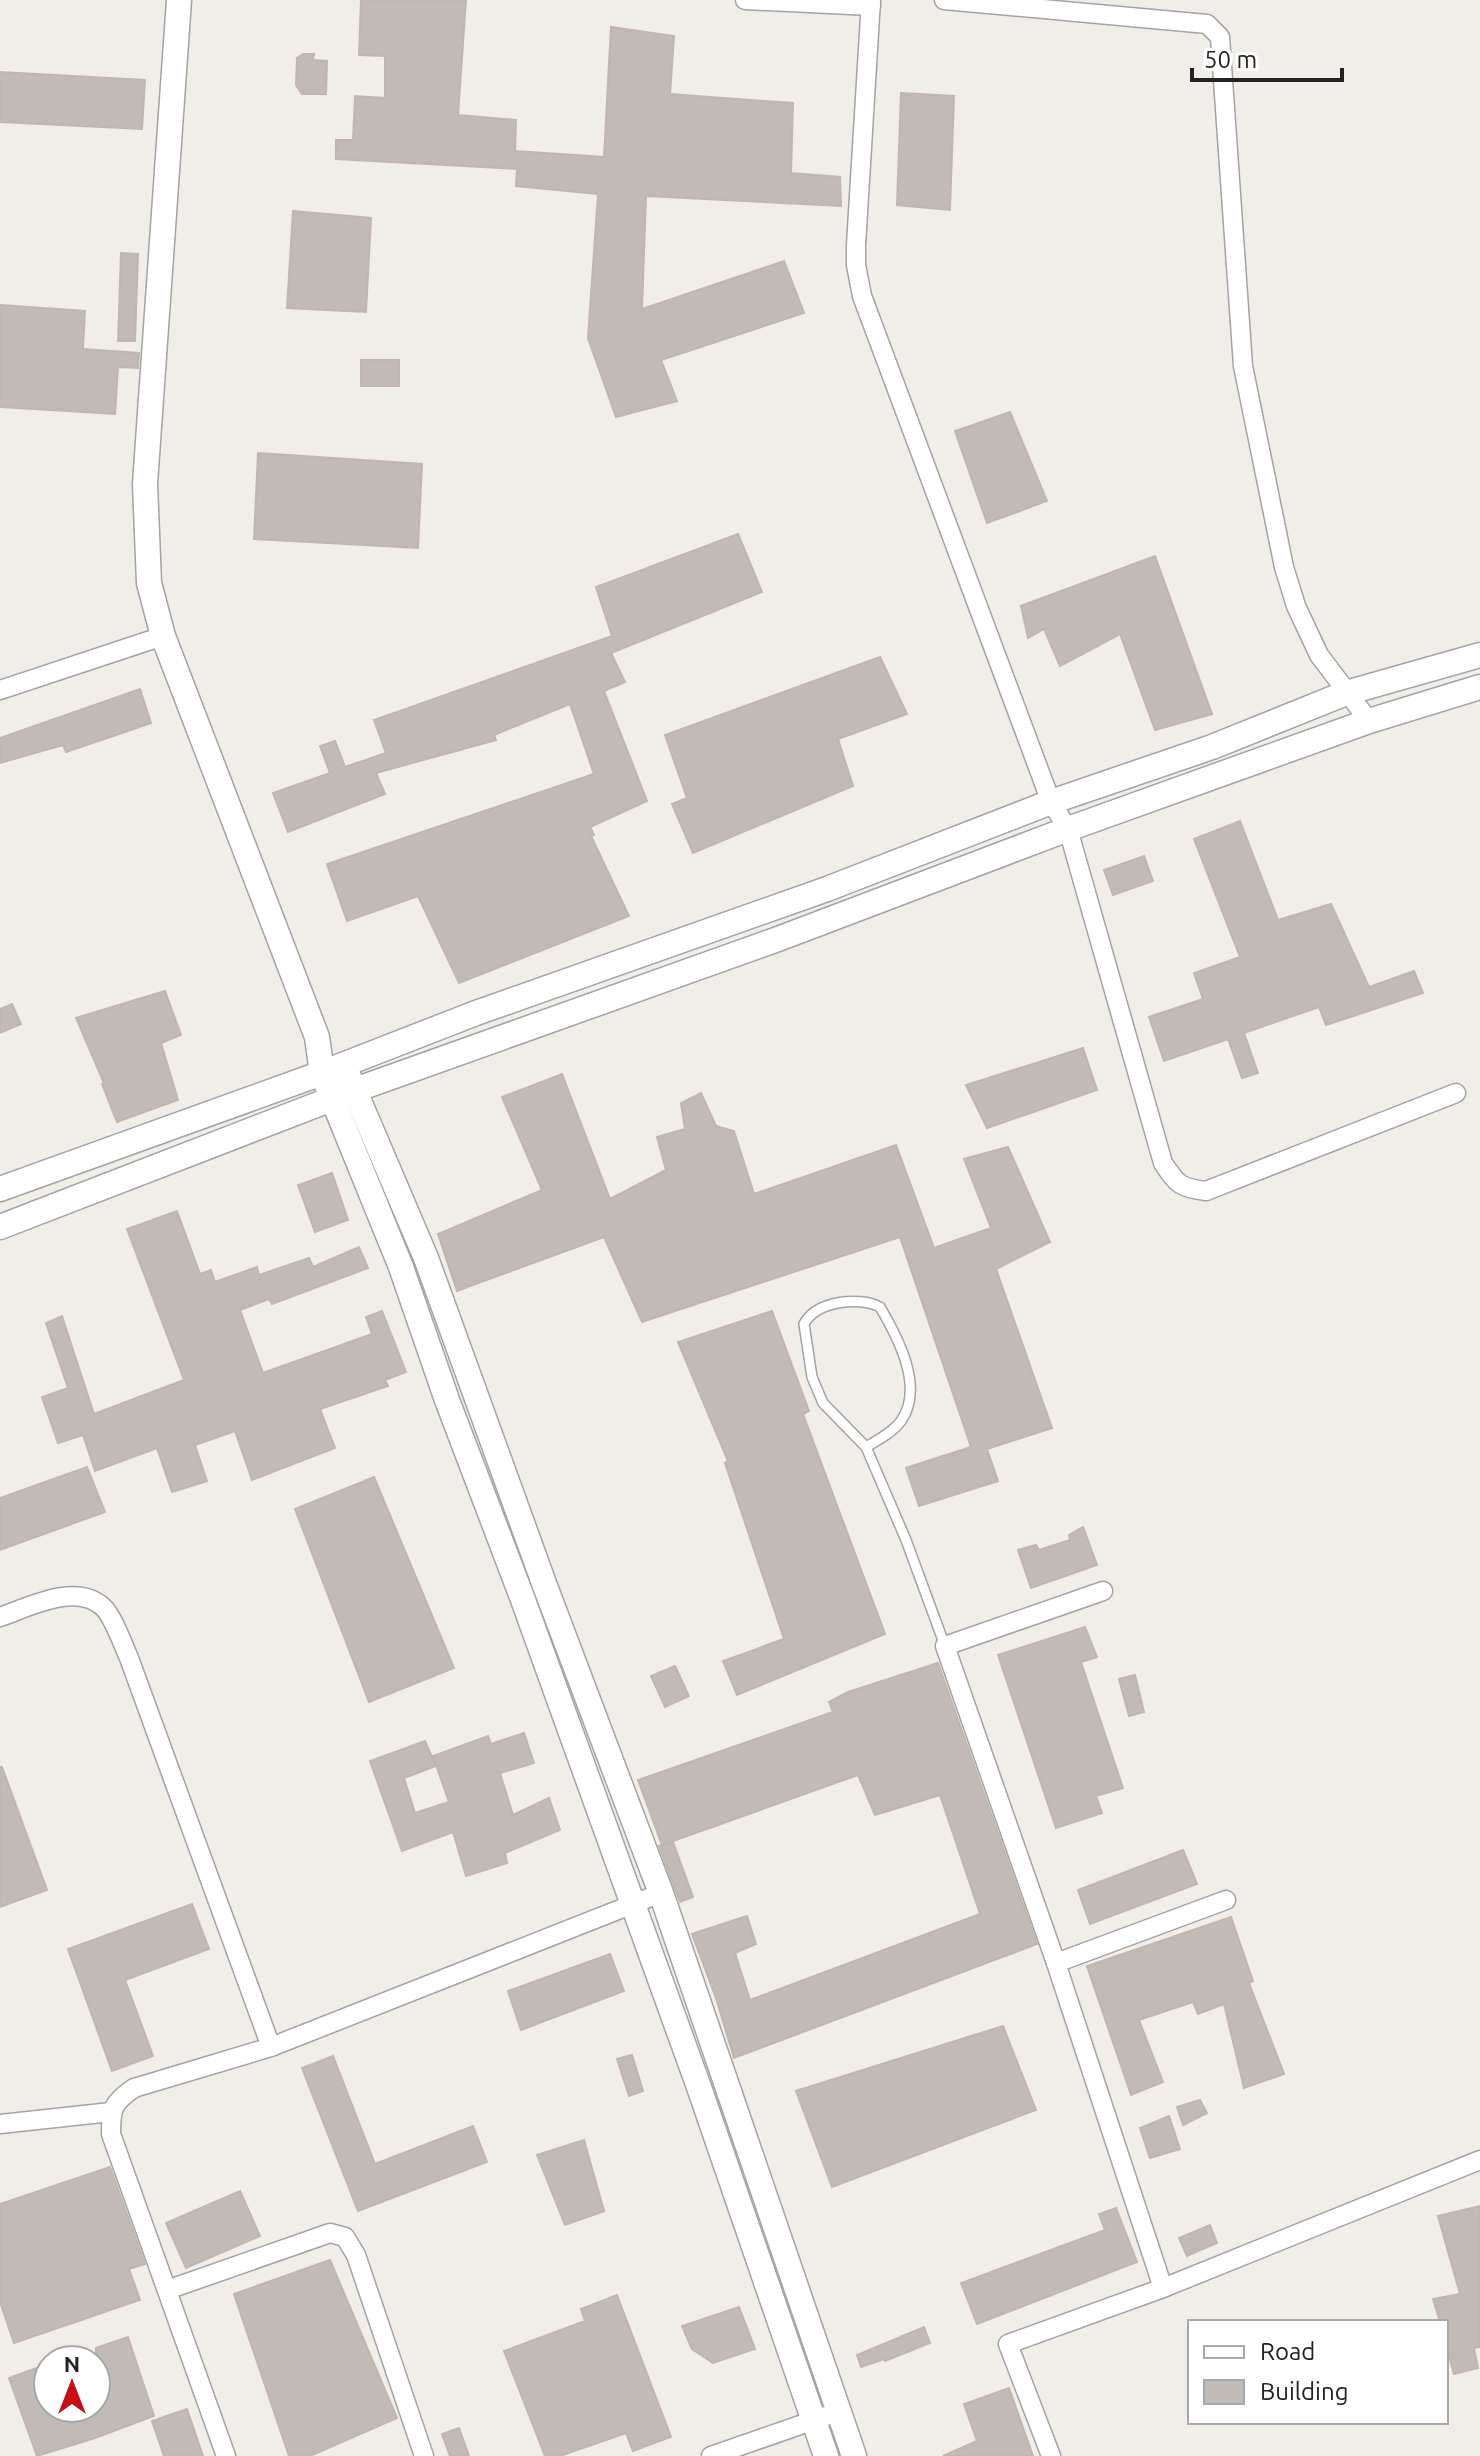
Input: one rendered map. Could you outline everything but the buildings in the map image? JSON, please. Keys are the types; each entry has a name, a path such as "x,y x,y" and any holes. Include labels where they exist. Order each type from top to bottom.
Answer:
{"street":[{"path":"179,0 145,484 149,583 163,636 317,1037 426,1258 661,1893 854,2456"},
{"path":"745,0 871,3 856,245 862,296 1051,802 1068,829 1163,1163 1185,1189 1206,1191 1456,1093"},
{"path":"944,0 1207,24 1220,37 1243,366 1288,580 1296,606 1319,655 1369,721"},
{"path":"0,690 163,636"},
{"path":"0,1189 333,1069 476,1013 827,889 1051,802 1212,747 1346,693 1480,655"},
{"path":"0,1227 344,1095 778,939 1068,829 1369,721 1480,687"},
{"path":"344,1095 447,1400 522,1597 700,2090 826,2456"},
{"path":"401,1267 426,1258"},
{"path":"447,1400 474,1393"},
{"path":"522,1597 545,1586"},
{"path":"1103,1591 945,1646 1056,1963 1163,2288"},
{"path":"0,1617 60,1598 87,1597 105,1608 129,1658 271,2047"},
{"path":"226,2456 111,2134 111,2112 119,2098 134,2088 271,2047 661,1893"},
{"path":"1056,1963 1226,1900"},
{"path":"700,2090 724,2079"},
{"path":"0,2124 111,2112"},
{"path":"1051,2456 1008,2344 1163,2288 1480,2160"},
{"path":"167,2290 330,2233 345,2237 356,2255 424,2456"},
{"path":"711,2456 838,2412"}],"lane":[{"path":"866,1447 903,1419 909,1397 909,1377 902,1346 880,1307 847,1301 807,1317 804,1324 812,1377 823,1403 866,1447 906,1540 945,1646"}]}
